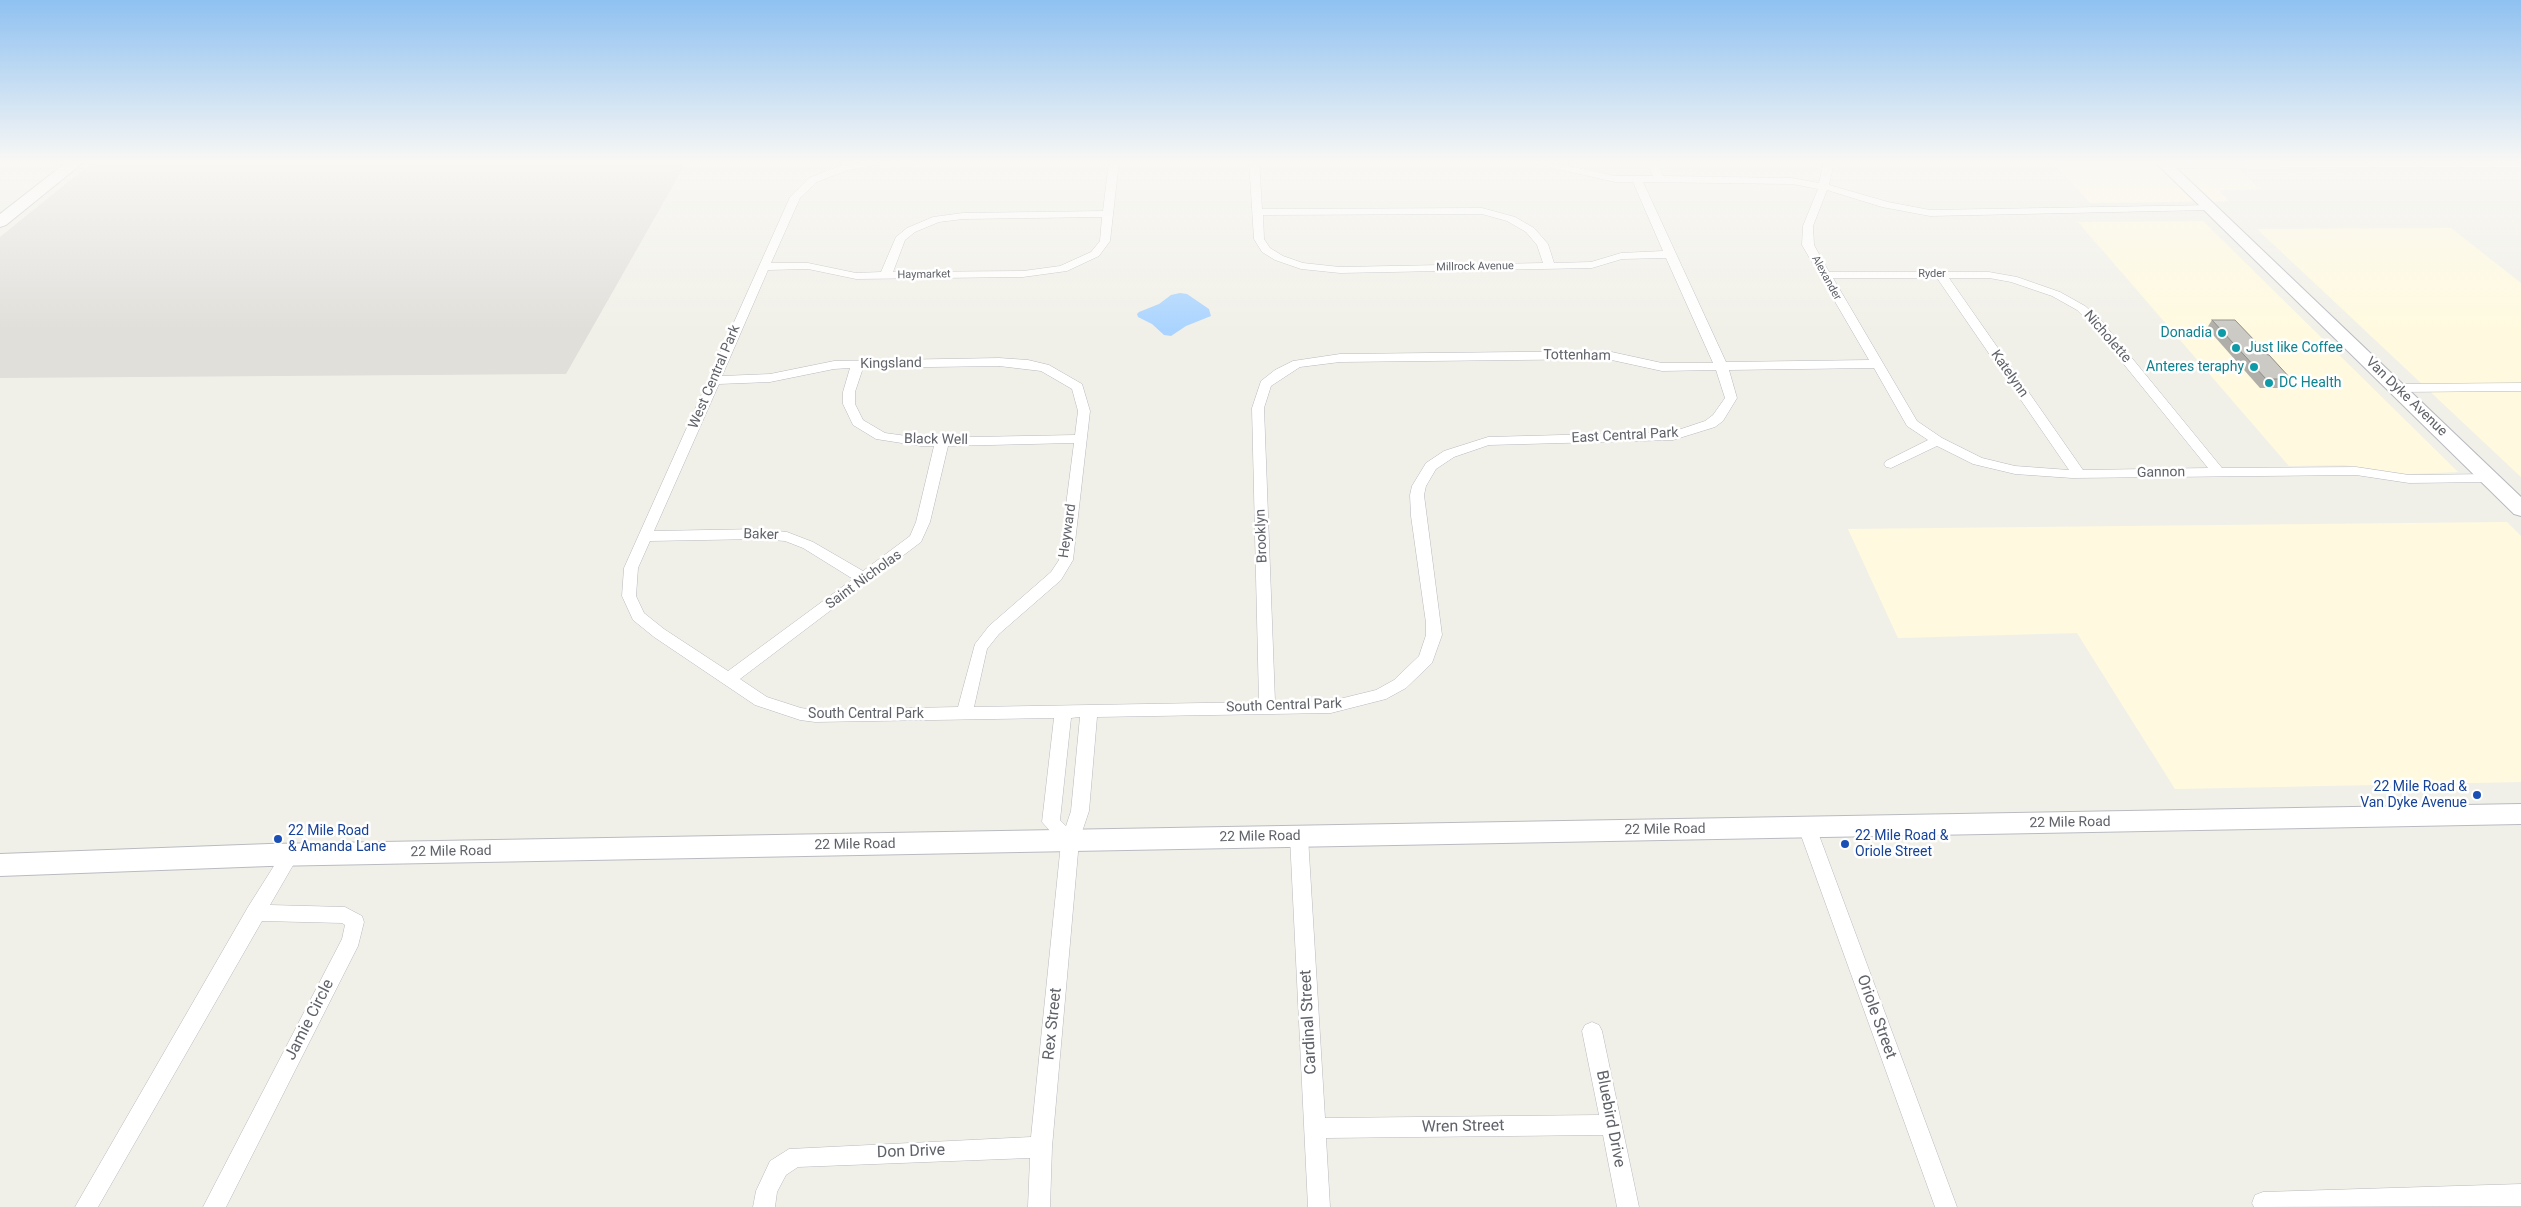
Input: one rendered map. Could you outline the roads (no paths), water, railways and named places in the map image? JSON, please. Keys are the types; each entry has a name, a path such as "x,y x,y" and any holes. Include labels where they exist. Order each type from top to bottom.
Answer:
{"street":[{"name":"West Central Park","path":"638,616 632,605 628,588 631,568 785,217"},
{"path":"886,276 900,239 911,230 937,219 952,217"},
{"name":"Haymarket","path":"763,267 808,266 848,276 1042,273 1063,269 1095,254 1105,241 1107,217"},
{"name":"Millrock Avenue","path":"1257,217 1259,239 1266,250 1279,258 1301,266 1328,269 1592,265 1628,255 1671,254"},
{"path":"1505,217 1530,230 1542,244 1550,266"},
{"name":"East Central Park","path":"1449,454 1471,445 1494,441 1659,437 1692,431 1718,418 1731,398 1721,366 1654,217"},
{"name":"Alexander","path":"1811,217 1806,238 1824,275 1876,364"},
{"name":"Van Dyke Avenue","path":"2220,217 2521,508"},
{"name":"Katelynn","path":"1939,274 2079,474"},
{"name":"Ryder","path":"1824,275 1989,275 2040,287"},
{"name":"Nicholette","path":"2040,287 2072,303 2096,322 2220,473"},
{"name":"Tottenham","path":"1279,373 1297,364 1340,358 1606,355 1662,366 1876,364"},
{"name":"Kingsland","path":"714,380 770,378 822,367 858,364 1028,364 1045,368 1067,378"},
{"name":"Black Well","path":"858,364 848,399 851,410 858,422 881,436 908,441 942,442 1080,439"},
{"name":"Gannon","path":"1876,364 1912,423 1936,441 1978,461 2015,470 2079,474 2356,472 2409,479 2490,478"},
{"name":"Brooklyn","path":"1267,707 1258,408 1265,384 1279,373"},
{"name":"Heyward","path":"964,714 976,658 980,648 994,630 1056,576 1066,560 1084,403 1078,387 1067,378"},
{"path":"2396,388 2521,387"},
{"path":"1891,464 1936,441"},
{"name":"Saint Nicholas","path":"729,679 916,539 923,522 942,442"},
{"name":"South Central Park","path":"638,616 658,633 761,701 800,714 964,714 1331,707 1380,695 1400,684 1426,659 1431,647 1434,623 1418,516 1417,496 1419,486 1427,471 1449,454"},
{"name":"Baker","path":"645,536 759,534 787,537 808,545 865,579"},
{"path":"1063,712 1051,822 1070,841 1080,810 1089,712"},
{"name":"22 Mile Road","path":"0,866 104,860 290,855 2521,814"},
{"name":"Oriole Street","path":"1807,827 1946,1207"},
{"name":"Cardinal Street","path":"1299,836 1319,1207"},
{"name":"Rex Street","path":"1039,1207 1041,1146 1070,841"},
{"path":"86,1207 290,855"},
{"name":"Jamie Circle","path":"214,1207 351,940 355,922 345,915 255,913"},
{"name":"Bluebird Drive","path":"1592,1031 1628,1207"},
{"name":"Wren Street","path":"1315,1128 1610,1125"},
{"name":"Don Drive","path":"764,1207 768,1191 782,1163 789,1159 809,1156 1041,1146"},
{"path":"2263,1203 2521,1195"}],"water":[{"path":"1187,294 1209,309 1211,316 1186,326 1171,336 1164,335 1152,324 1138,317 1137,314 1139,312 1159,304 1171,295"}],"place":[{"name":"Donadia","path":"2222,333"},
{"name":"Just like Coffee","path":"2236,348"},
{"name":"Anteres teraphy","path":"2254,367"},
{"name":"DC Health","path":"2269,383"},
{"name":"22 Mile Road & Van Dyke Avenue","path":"2477,795"},
{"name":"22 Mile Road & Amanda Lane","path":"278,839"},
{"name":"22 Mile Road & Oriole Street","path":"1845,844"}]}
